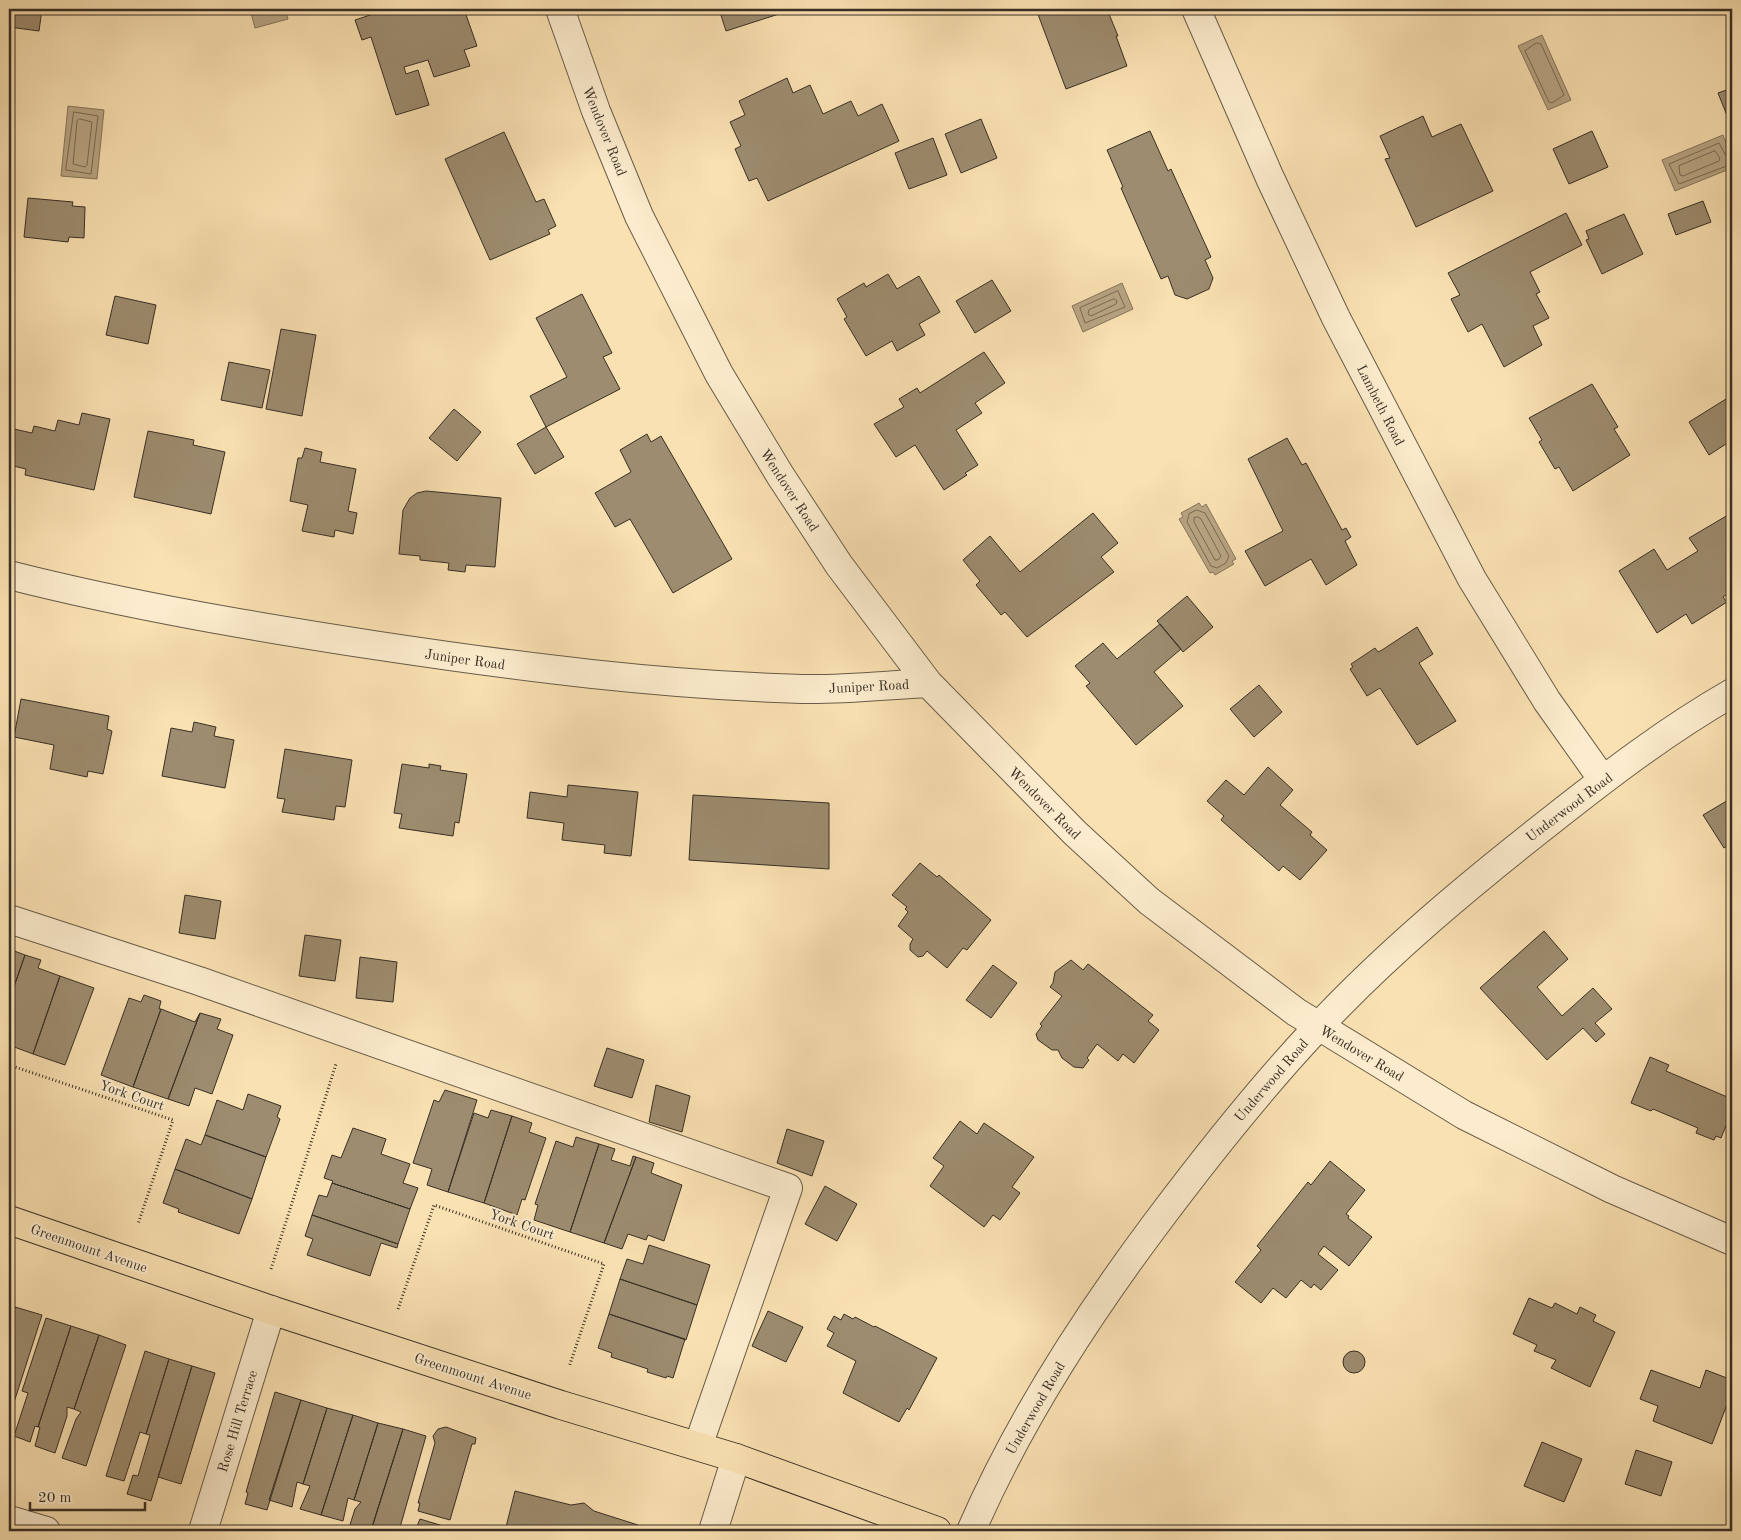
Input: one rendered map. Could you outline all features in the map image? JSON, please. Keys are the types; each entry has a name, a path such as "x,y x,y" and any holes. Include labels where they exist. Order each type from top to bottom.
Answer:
{"main road":[{"name":"Greenmount Avenue","path":"9,1220 271,1310 561,1404 736,1458 937,1531"}],"street":[{"name":"Wendover Road","path":"560,9 596,111 639,216 719,374 780,475 840,566 928,683 1075,833 1149,900 1318,1027 1464,1115 1612,1189 1732,1241"},
{"name":"Lambeth Road","path":"1196,9 1270,178 1336,318 1472,580 1547,701 1603,780"},
{"name":"Juniper Road","path":"9,575 68,590 298,634 500,664 621,678 804,689 928,683"},
{"name":"Underwood Road","path":"971,1531 993,1480 1057,1369 1127,1263 1248,1106 1318,1027 1472,882 1603,780 1710,706 1732,693"},
{"path":"9,919 199,981 788,1188 698,1446"},
{"name":"Rose Hill Terrace","path":"203,1531 271,1310"},
{"path":"713,1531 736,1458"},
{"path":"9,1520 46,1531"}],"path":[{"path":"271,1269 346,1033"},
{"name":"York Court","path":"9,1065 173,1120 138,1224"},
{"name":"York Court","path":"398,1309 434,1205 604,1264 569,1367"}],"water":[{"path":"250,9 285,9 288,19 255,28"},
{"path":"1542,35 1571,100 1548,110 1518,46"},
{"path":"68,106 104,110 97,179 61,176"},
{"path":"1723,135 1732,158 1732,168 1675,191 1662,160"},
{"path":"1122,283 1133,309 1083,332 1072,306"},
{"path":"1199,503 1202,507 1206,504 1236,559 1232,561 1234,564 1215,575 1213,572 1210,573 1179,519 1183,517 1181,513"}],"building":[{"path":"9,9 42,9 39,31 9,27"},
{"path":"372,9 464,9 477,46 464,50 470,66 434,77 428,60 404,67 406,74 418,70 429,105 396,115 371,37 362,40 355,20 373,14"},
{"path":"719,9 781,9 782,13 726,31"},
{"path":"1036,9 1105,9 1118,36 1116,36 1127,66 1066,89"},
{"path":"787,78 793,93 810,85 823,114 851,101 858,116 882,104 899,141 768,201 757,178 749,181 735,149 741,146 730,122 745,115 739,101"},
{"path":"1732,88 1732,128 1718,93"},
{"path":"9,105 13,106 11,124 9,124"},
{"path":"1423,116 1432,137 1461,124 1493,191 1416,227 1385,159 1390,158 1380,136"},
{"path":"981,119 997,158 961,173 945,134"},
{"path":"1150,131 1168,171 1171,169 1211,257 1205,260 1213,278 1209,289 1187,299 1175,295 1168,276 1161,279 1121,188 1123,187 1107,150"},
{"path":"1592,131 1608,167 1569,184 1553,149"},
{"path":"504,132 536,202 544,199 556,226 548,230 550,234 490,260 445,159"},
{"path":"933,138 947,175 909,189 895,153"},
{"path":"28,198 73,202 72,206 85,207 84,238 69,237 68,242 24,237"},
{"path":"1703,201 1711,222 1676,235 1668,214"},
{"path":"1566,213 1582,245 1530,272 1540,292 1536,294 1549,318 1533,326 1542,345 1504,367 1482,324 1468,332 1451,299 1460,295 1448,273"},
{"path":"1624,214 1643,254 1602,274 1586,240 1589,239 1586,231"},
{"path":"888,274 897,289 919,276 940,312 919,324 925,335 897,351 892,341 866,356 844,319 847,317 837,299 864,283 866,287"},
{"path":"992,280 1011,311 975,333 956,301"},
{"path":"582,294 612,353 603,357 620,389 546,427 530,396 567,377 536,318"},
{"path":"115,296 156,305 148,344 106,335"},
{"path":"281,329 316,335 302,416 266,409"},
{"path":"984,352 1005,383 975,403 982,413 956,430 978,465 965,473 967,475 944,490 915,445 896,457 874,424 904,407 899,399 917,388 920,393"},
{"path":"229,362 270,370 262,408 221,400"},
{"path":"1592,384 1618,427 1614,429 1630,455 1573,491 1559,467 1555,469 1539,442 1542,440 1529,418"},
{"path":"1726,399 1732,410 1732,440 1709,455 1689,422"},
{"path":"454,409 481,432 457,461 429,438"},
{"path":"82,413 110,419 94,490 25,475 26,469 9,465 14,429 32,433 34,426 55,431 58,420 79,425"},
{"path":"546,427 564,457 535,474 517,444"},
{"path":"148,431 194,440 193,445 225,452 211,514 134,497"},
{"path":"647,434 651,442 661,436 732,559 673,593 630,519 615,527 595,493 631,472 620,450"},
{"path":"1287,438 1302,465 1306,463 1342,530 1346,528 1351,537 1345,541 1357,565 1326,585 1311,559 1265,586 1245,551 1283,531 1248,459"},
{"path":"305,448 322,452 320,462 356,469 348,511 357,513 353,534 335,530 334,537 302,531 308,505 290,501 298,458 302,458"},
{"path":"426,491 501,498 495,567 466,565 465,572 448,570 449,563 420,560 420,556 399,554 403,510 410,498 417,493"},
{"path":"1093,513 1118,543 1101,557 1114,572 1027,637 1005,612 1001,615 976,585 980,581 963,560 990,536 1020,572"},
{"path":"1728,515 1732,522 1732,591 1723,597 1727,602 1692,624 1686,614 1657,633 1619,571 1654,549 1667,570 1698,551 1689,538"},
{"path":"1187,596 1213,627 1183,652 1157,621"},
{"path":"1160,624 1181,649 1154,672 1183,706 1136,745 1086,686 1090,683 1075,666 1103,643 1117,659"},
{"path":"1417,627 1433,654 1419,663 1456,721 1417,745 1380,688 1367,696 1350,669 1353,667 1351,664 1375,648 1378,652 1382,650"},
{"path":"1259,685 1282,712 1254,737 1230,709"},
{"path":"21,699 109,716 107,729 112,731 103,774 88,771 87,777 50,769 54,745 14,737"},
{"path":"194,722 216,727 214,736 234,740 225,788 162,776 171,728 192,732"},
{"path":"285,749 352,760 345,807 336,806 334,820 282,812 285,799 277,798"},
{"path":"402,764 429,768 429,764 441,766 440,770 467,774 459,823 455,822 453,836 399,828 402,814 394,813"},
{"path":"1268,767 1293,790 1280,805 1312,832 1310,835 1327,850 1300,880 1283,866 1279,871 1221,820 1224,816 1207,801 1226,780 1244,795"},
{"path":"568,785 638,792 631,856 604,853 605,845 562,840 564,823 527,818 530,792 567,797"},
{"path":"693,795 829,803 829,869 689,860"},
{"path":"1730,799 1732,843 1724,848 1703,815"},
{"path":"920,863 937,877 939,875 991,920 967,950 963,948 947,968 927,951 923,956 918,957 910,950 910,944 913,939 898,926 908,912 905,909 907,907 892,895"},
{"path":"185,895 221,901 215,939 179,933"},
{"path":"1544,931 1568,959 1537,987 1562,1016 1593,988 1612,1009 1595,1023 1605,1034 1596,1042 1583,1028 1547,1060 1480,988"},
{"path":"305,935 341,940 335,981 299,976"},
{"path":"9,949 25,955 9,1001"},
{"path":"25,955 41,960 38,968 60,976 33,1054 9,1045 9,1001"},
{"path":"360,957 397,962 393,1002 356,998"},
{"path":"1071,960 1083,970 1088,964 1153,1015 1148,1021 1159,1030 1134,1063 1123,1054 1118,1061 1097,1044 1087,1058 1089,1060 1083,1068 1074,1067 1062,1058 1058,1050 1052,1050 1038,1040 1036,1034 1042,1026 1040,1024 1062,996 1050,987 1053,983 1055,972"},
{"path":"993,965 1017,983 991,1018 966,1000"},
{"path":"60,976 94,988 65,1065 33,1054"},
{"path":"144,995 161,1001 159,1009 161,1009 133,1087 101,1075 129,998 141,1002"},
{"path":"161,1009 195,1022 200,1013 168,1099 133,1087"},
{"path":"200,1013 221,1019 217,1029 233,1035 212,1094 195,1088 189,1106 168,1099"},
{"path":"607,1048 644,1060 632,1098 594,1086"},
{"path":"1650,1057 1669,1065 1666,1071 1732,1099 1732,1111 1721,1138 1716,1136 1714,1140 1696,1133 1698,1128 1653,1109 1651,1111 1631,1103"},
{"path":"656,1085 690,1096 682,1132 649,1122"},
{"path":"445,1090 477,1100 448,1192 427,1185 432,1169 413,1163 434,1100 439,1102"},
{"path":"248,1094 281,1106 277,1117 280,1119 266,1157 205,1135 217,1100 243,1110"},
{"path":"491,1110 512,1116 484,1203 448,1192 474,1113 488,1118"},
{"path":"512,1116 532,1123 529,1132 546,1138 525,1200 522,1199 517,1215 484,1203"},
{"path":"960,1121 977,1134 984,1123 1034,1157 1012,1187 1020,1193 1000,1220 993,1215 984,1227 930,1186 944,1166 933,1158"},
{"path":"353,1128 386,1139 381,1154 410,1164 403,1183 418,1188 410,1209 332,1183 333,1181 324,1178 332,1155 341,1158"},
{"path":"787,1129 824,1141 812,1176 777,1163"},
{"path":"205,1135 266,1157 252,1199 175,1169 186,1139 201,1145"},
{"path":"576,1137 599,1144 570,1232 534,1220 538,1205 535,1204 556,1141 573,1147"},
{"path":"599,1144 615,1149 611,1160 630,1166 633,1156 636,1157 604,1243 570,1232"},
{"path":"636,1157 654,1163 651,1173 682,1185 664,1241 648,1235 646,1240 628,1234 622,1249 604,1243"},
{"path":"1330,1161 1365,1190 1346,1214 1349,1216 1348,1218 1372,1237 1349,1266 1324,1246 1318,1254 1338,1270 1321,1290 1314,1284 1311,1288 1301,1280 1286,1298 1273,1288 1261,1303 1235,1282 1261,1250 1257,1246 1308,1182 1311,1185"},
{"path":"175,1169 252,1199 239,1234 178,1212 179,1209 163,1203"},
{"path":"332,1183 410,1209 398,1244 312,1215 319,1195 327,1197"},
{"path":"825,1186 857,1204 837,1241 805,1224"},
{"path":"312,1215 398,1244 397,1248 381,1243 370,1276 307,1255 313,1239 305,1236"},
{"path":"649,1245 710,1265 697,1305 620,1279 627,1259 643,1264"},
{"path":"620,1279 697,1305 686,1340 609,1314"},
{"path":"1529,1298 1552,1308 1555,1303 1577,1314 1580,1307 1596,1315 1593,1321 1615,1332 1590,1387 1551,1368 1556,1360 1534,1351 1537,1345 1513,1334"},
{"path":"9,1305 15,1307 9,1328"},
{"path":"15,1307 42,1315 9,1418 9,1328"},
{"path":"768,1311 803,1327 786,1362 752,1346"},
{"path":"609,1314 685,1339 673,1378 667,1376 666,1378 647,1372 648,1369 611,1357 612,1353 598,1348"},
{"path":"844,1314 875,1326 937,1358 909,1410 907,1408 899,1422 843,1393 856,1361 827,1346 834,1333 827,1329 834,1316 841,1320"},
{"path":"46,1318 71,1326 38,1427 35,1426 30,1442 14,1436 28,1393 22,1391"},
{"path":"71,1326 99,1335 74,1409 67,1407 67,1416 55,1453 35,1446 40,1427 38,1427"},
{"path":"99,1335 126,1345 86,1466 62,1458 76,1419 81,1412 74,1409"},
{"path":"145,1351 169,1359 146,1434 140,1432 124,1481 106,1476"},
{"path":"1354,1351 1362,1354 1365,1362 1362,1370 1354,1373 1346,1370 1343,1362 1346,1354"},
{"path":"169,1359 192,1366 151,1501 127,1494 133,1475 138,1476 150,1435 146,1434"},
{"path":"192,1366 215,1373 181,1484 158,1477"},
{"path":"1651,1370 1700,1388 1706,1370 1732,1380 1732,1391 1712,1444 1653,1421 1658,1406 1640,1399"},
{"path":"275,1392 301,1400 267,1510 245,1504 248,1493 246,1492"},
{"path":"301,1400 327,1408 303,1484 297,1482 292,1507 269,1500"},
{"path":"327,1408 353,1415 321,1515 300,1509 310,1486 303,1484"},
{"path":"353,1415 378,1423 354,1500 348,1498 343,1521 321,1515"},
{"path":"378,1423 403,1429 371,1531 348,1531 355,1509 361,1502 354,1500"},
{"path":"446,1427 476,1438 475,1444 472,1444 450,1520 418,1511 420,1503 418,1503 435,1443 433,1436 438,1429"},
{"path":"403,1429 426,1436 399,1531 374,1531 371,1530"},
{"path":"1542,1442 1582,1459 1564,1502 1524,1486"},
{"path":"1636,1450 1672,1462 1661,1496 1625,1484"},
{"path":"515,1491 571,1505 584,1503 594,1511 638,1525 649,1531 505,1531"},
{"path":"420,1519 453,1529 453,1531 415,1531"}]}
